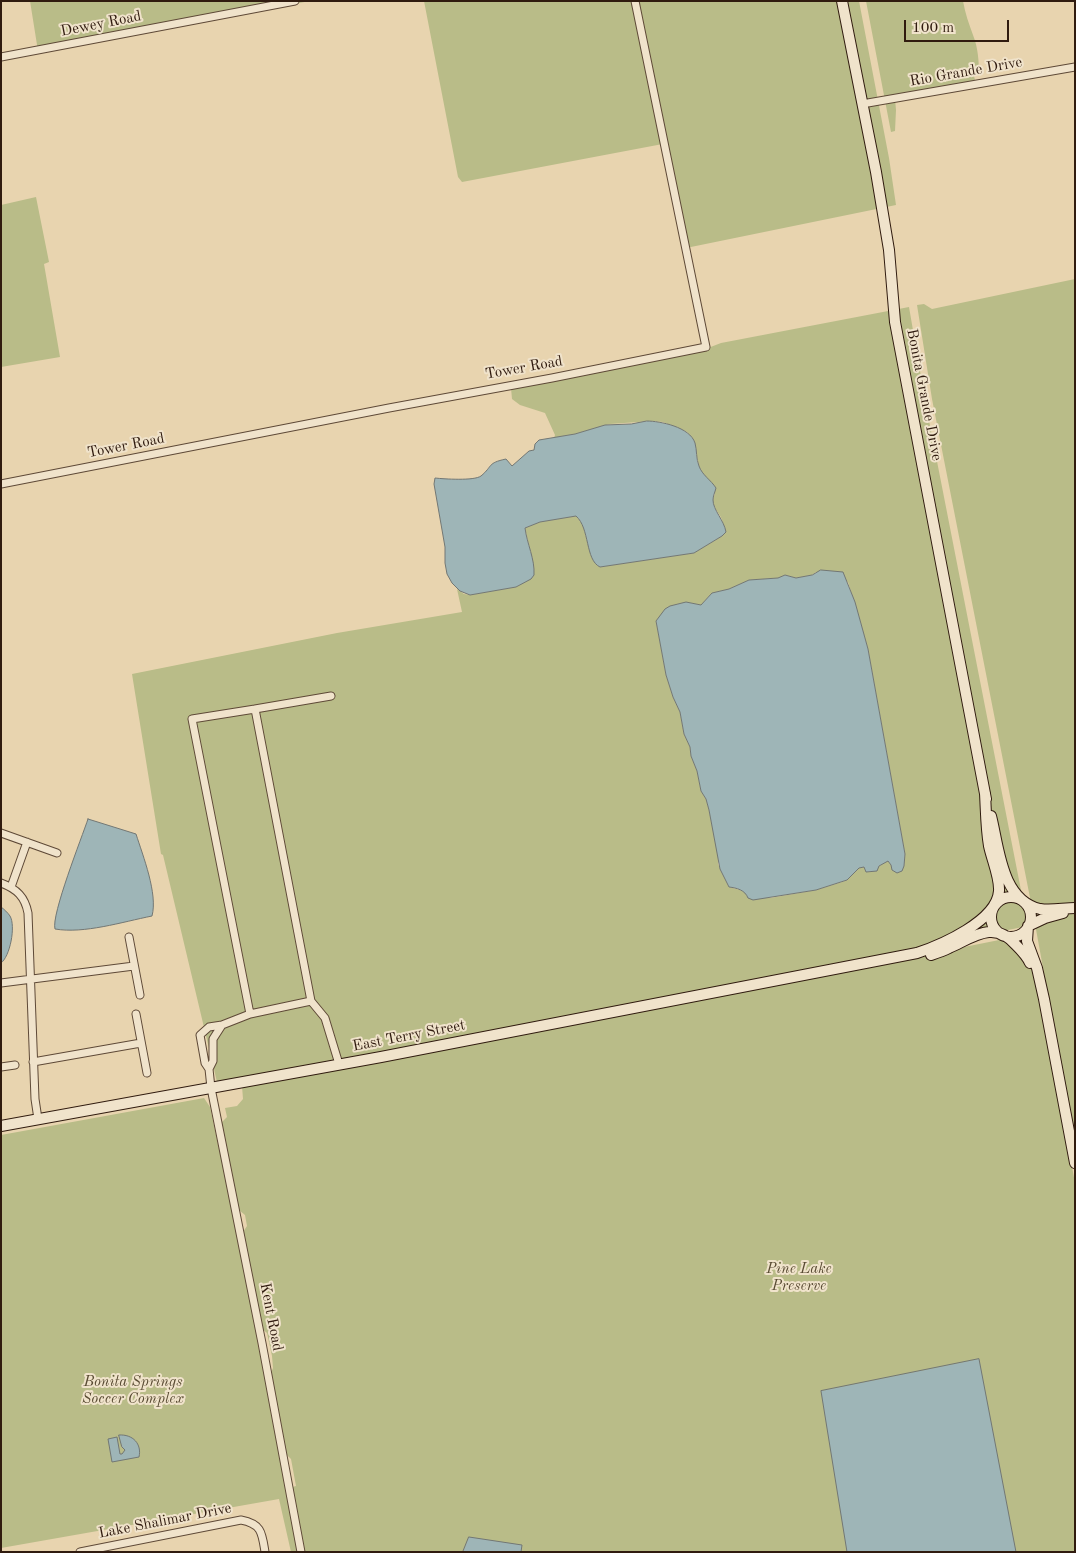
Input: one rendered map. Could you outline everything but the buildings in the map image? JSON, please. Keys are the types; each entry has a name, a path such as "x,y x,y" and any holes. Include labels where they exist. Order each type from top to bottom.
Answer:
{"street":[{"name":"Dewey Road","path":"1,57 295,1"},
{"name":"Tower Road","path":"1,484 706,347 636,1"},
{"name":"Bonita Grande Drive","path":"842,1 876,172 889,250 895,322 984,793 1003,871 1013,890 1026,903"},
{"name":"Rio Grande Drive","path":"862,104 1075,67"},
{"path":"250,1014 192,719 331,696"},
{"path":"256,709 311,1002 325,1018 339,1064"},
{"name":"Bonita Grande Drive","path":"984,793 987,835 999,892 994,906"},
{"path":"1,833 57,853"},
{"path":"11,888 27,842"},
{"path":"1,883 23,897 28,913 33,1062 38,1119"},
{"path":"1045,1003 1038,992 1034,973 1028,958 1013,941 996,930 992,922 994,906 1000,900 1007,897 1015,897 1041,909 1075,908"},
{"path":"1026,903 1031,914 1027,941 1037,968 1045,1003 1075,1162"},
{"name":"East Terry Street","path":"1,1126 339,1064 917,953 954,938 974,925 994,906"},
{"path":"1003,934 1015,936 1023,932 1028,926 1052,915 1075,912"},
{"name":"East Terry Street","path":"822,972 891,964 922,958 950,948 982,932 988,931 1003,934"},
{"path":"129,937 140,995"},
{"path":"1,983 134,966"},
{"path":"222,1025 212,1039 213,1061 209,1069 205,1063 200,1035 207,1028 222,1025 250,1014 311,1002"},
{"path":"136,1014 147,1073"},
{"path":"207,1028 216,1035"},
{"path":"33,1062 141,1043"},
{"path":"1,1066 14,1065"},
{"name":"Kent Road","path":"209,1069 211,1088 262,1343 301,1552"},
{"name":"Lake Shalimar Drive","path":"80,1552 241,1520 256,1525 261,1531 265,1552"}],"green space":[{"path":"30,1 310,1 38,51"},
{"path":"424,1 859,1 889,158 896,205 686,248 668,143 462,182 458,177"},
{"path":"866,1 963,1 977,49 979,74 974,76 976,84 895,99 895,131 891,132"},
{"path":"36,197 49,262 44,264 60,357 1,367 1,205"},
{"path":"1075,279 1075,1143 1033,913 932,399 917,305 924,304 932,309"},
{"path":"909,307 925,400 1028,926 522,1026 217,1082 163,855 161,854 132,674 337,633 462,612 457,589 464,594 470,595 516,587 526,581 534,569 525,528 540,522 576,516 584,528 592,555 600,567 694,553 722,536 723,523 714,506 713,498 715,494 699,467 694,441 687,432 663,422 652,421 610,424 554,438 555,435 545,413 520,405 512,399 511,388 708,348 721,343","holes":["816,572 848,582 868,649 905,854 904,866 891,865 888,860 871,872 868,872 864,867 859,868 847,880 842,882 816,890 770,898 729,887 718,864 718,853 706,799 701,791 690,747 684,734 680,712 666,675 656,621 678,604 690,603 701,605 712,593 729,589 749,580 779,578 785,575 796,578 812,575"]},
{"name":"Pine Lake Preserve","path":"1029,934 1075,1183 1075,1552 291,1552 279,1499 1,1548 1,1135 204,1098 210,1107 236,1227 287,1497 289,1488 296,1486 291,1459 282,1450 268,1380 273,1368 272,1356 267,1333 260,1327 241,1235 247,1226 245,1215 239,1210 221,1123 227,1117 225,1108 237,1106 243,1099 242,1086 715,997"}],"water":[{"path":"647,421 674,426 692,437 700,469 716,488 713,504 726,532 722,536 694,553 600,567 592,558 584,528 576,516 540,522 525,528 533,563 534,575 531,579 516,587 470,595 460,591 452,583 447,574 445,563 445,547 434,484 435,478 477,478 500,460 506,459 512,466 529,451 534,450 535,444 539,440 575,434 605,425"},
{"path":"821,570 843,572 855,602 868,649 905,854 904,866 902,871 897,873 892,870 888,861 879,866 877,871 866,872 864,867 859,868 847,880 816,890 753,900 740,890 729,887 720,869 709,810 706,799 701,791 690,747 684,734 680,712 666,675 656,621 665,609 670,606 686,602 701,605 712,593 729,589 749,580 778,578 785,575 796,578 812,575"},
{"path":"88,819 136,834 151,886 153,897 152,916 91,929 55,929 55,921 62,893"},
{"path":"1,907 10,916 12,934 7,955 1,963"},
{"path":"979,1359 1016,1552 847,1552 821,1391"},
{"path":"119,1435 128,1436 138,1444 139,1457 112,1462 108,1439 117,1437 120,1454 122,1454 125,1450 122,1447"},
{"path":"469,1537 522,1545 521,1552 463,1552"}],"park label":[{"name":"Bonita Springs Soccer Complex","path":"133,1390"}]}
